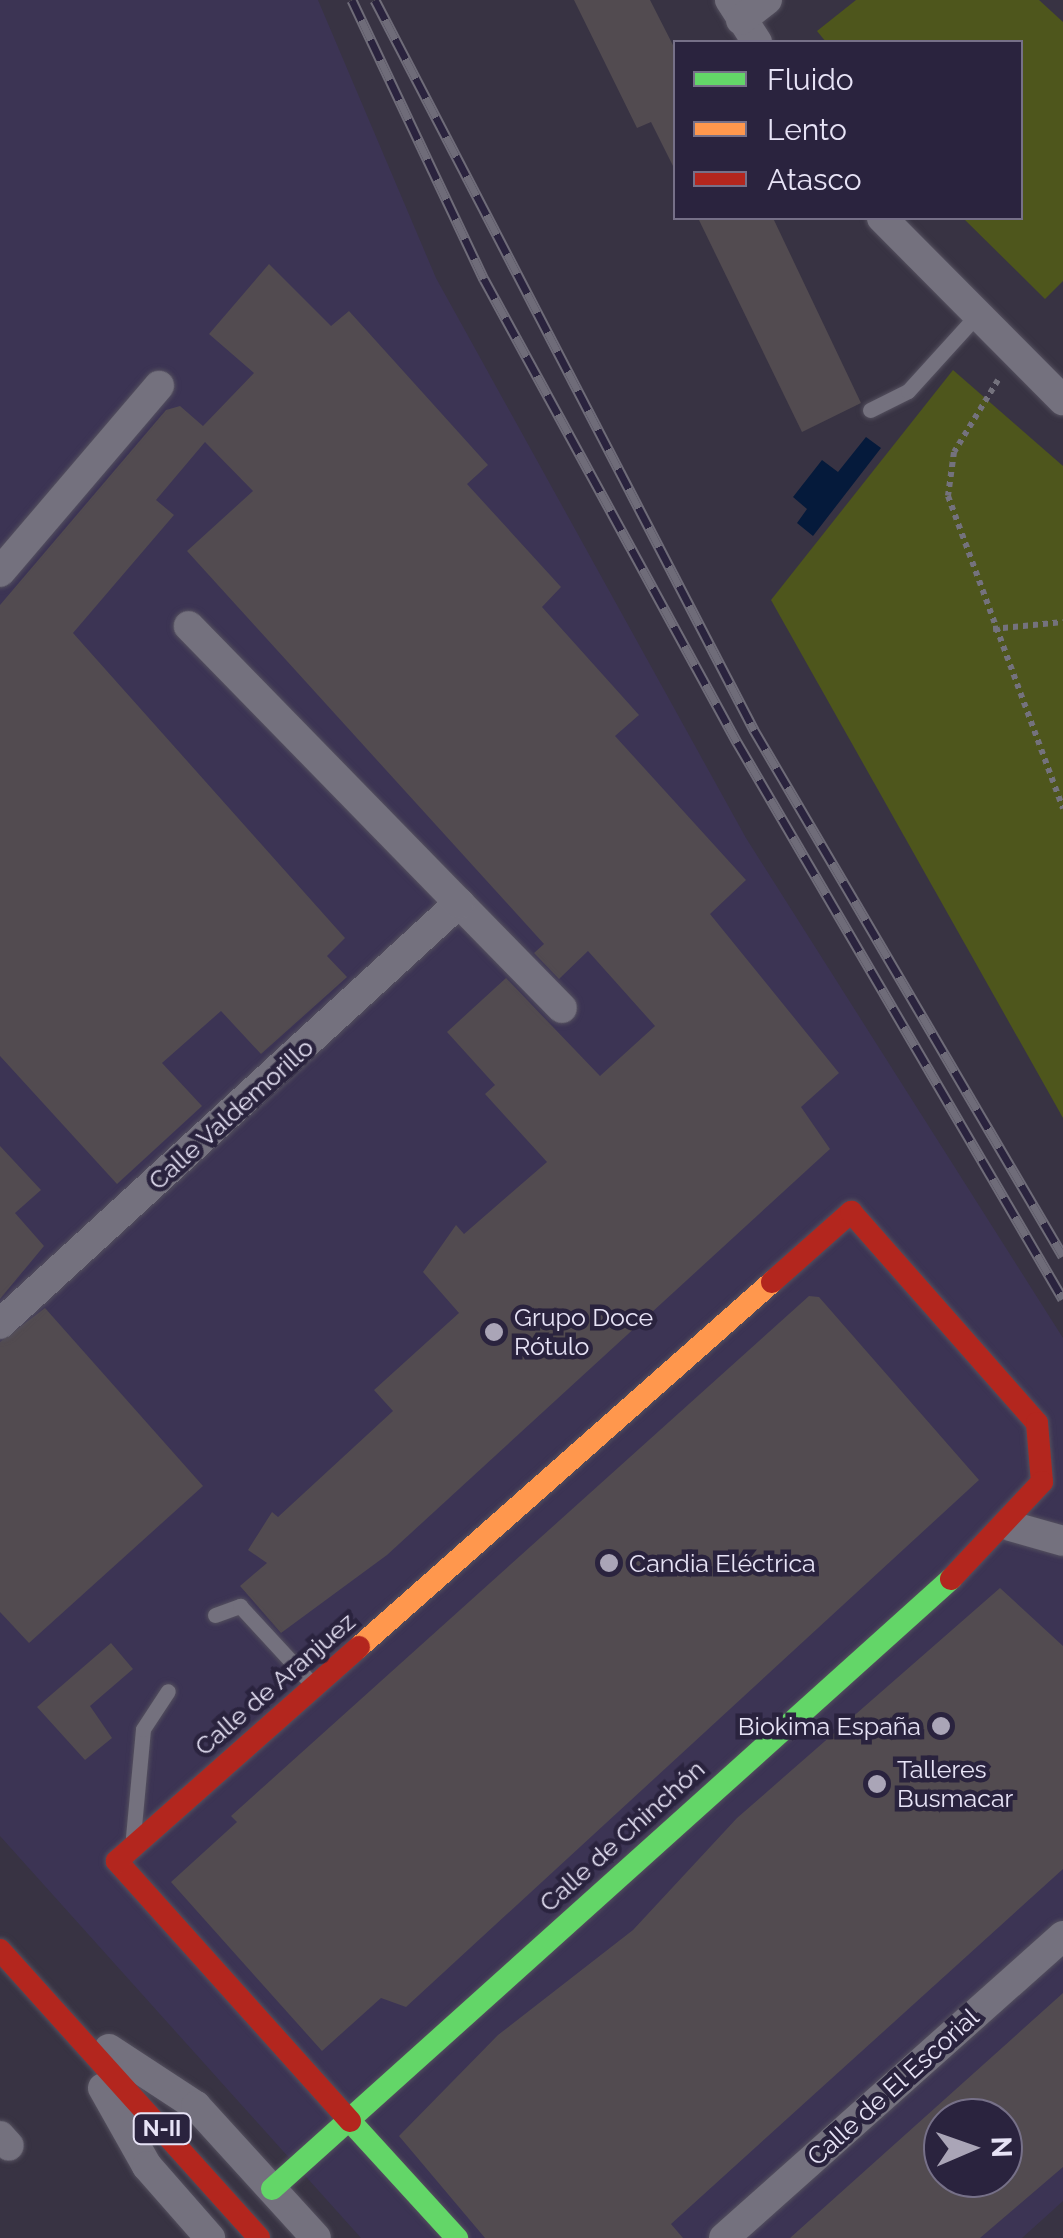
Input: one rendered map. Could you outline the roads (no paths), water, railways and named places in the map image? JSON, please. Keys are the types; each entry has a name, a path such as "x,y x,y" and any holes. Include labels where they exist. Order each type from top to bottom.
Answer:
{"street":[{"path":"743,21 767,0"},
{"path":"884,220 1063,400"},
{"path":"0,572 159,386"},
{"path":"189,626 562,1008"},
{"name":"Calle Valdemorillo","path":"0,1324 460,903"},
{"name":"Calle de Chinchón","path":"272,2189 1010,1526 1042,1482 1037,1423 850,1212"},
{"name":"Calle de Aranjuez","path":"133,1846 850,1212"},
{"path":"1010,1526 1063,1542"},
{"path":"133,1846 117,1860 457,2238"},
{"name":"Calle de El Escorial","path":"724,2238 1063,1936"},
{"name":"N-II","path":"0,1950 259,2238"},
{"path":"65,2020 196,2106 316,2238"},
{"path":"65,2020 147,2166 210,2238"}],"lane":[{"path":"870,410 908,391 976,315"},
{"path":"215,1615 240,1606 314,1686"},
{"path":"133,1846 143,1729 168,1691"}],"water":[{"path":"866,437 881,448 813,536 797,523 807,509 793,497 822,460 838,472"}],"railway":[{"path":"352,0 484,279 737,742 1063,1299"},
{"path":"375,0 754,730 1063,1256"}],"place":[{"name":"Grupo Doce Rótulo","path":"494,1332"},
{"name":"Candia Eléctrica","path":"609,1563"},
{"name":"Biokima España","path":"941,1726"},
{"name":"Talleres Busmacar","path":"877,1784"}]}
